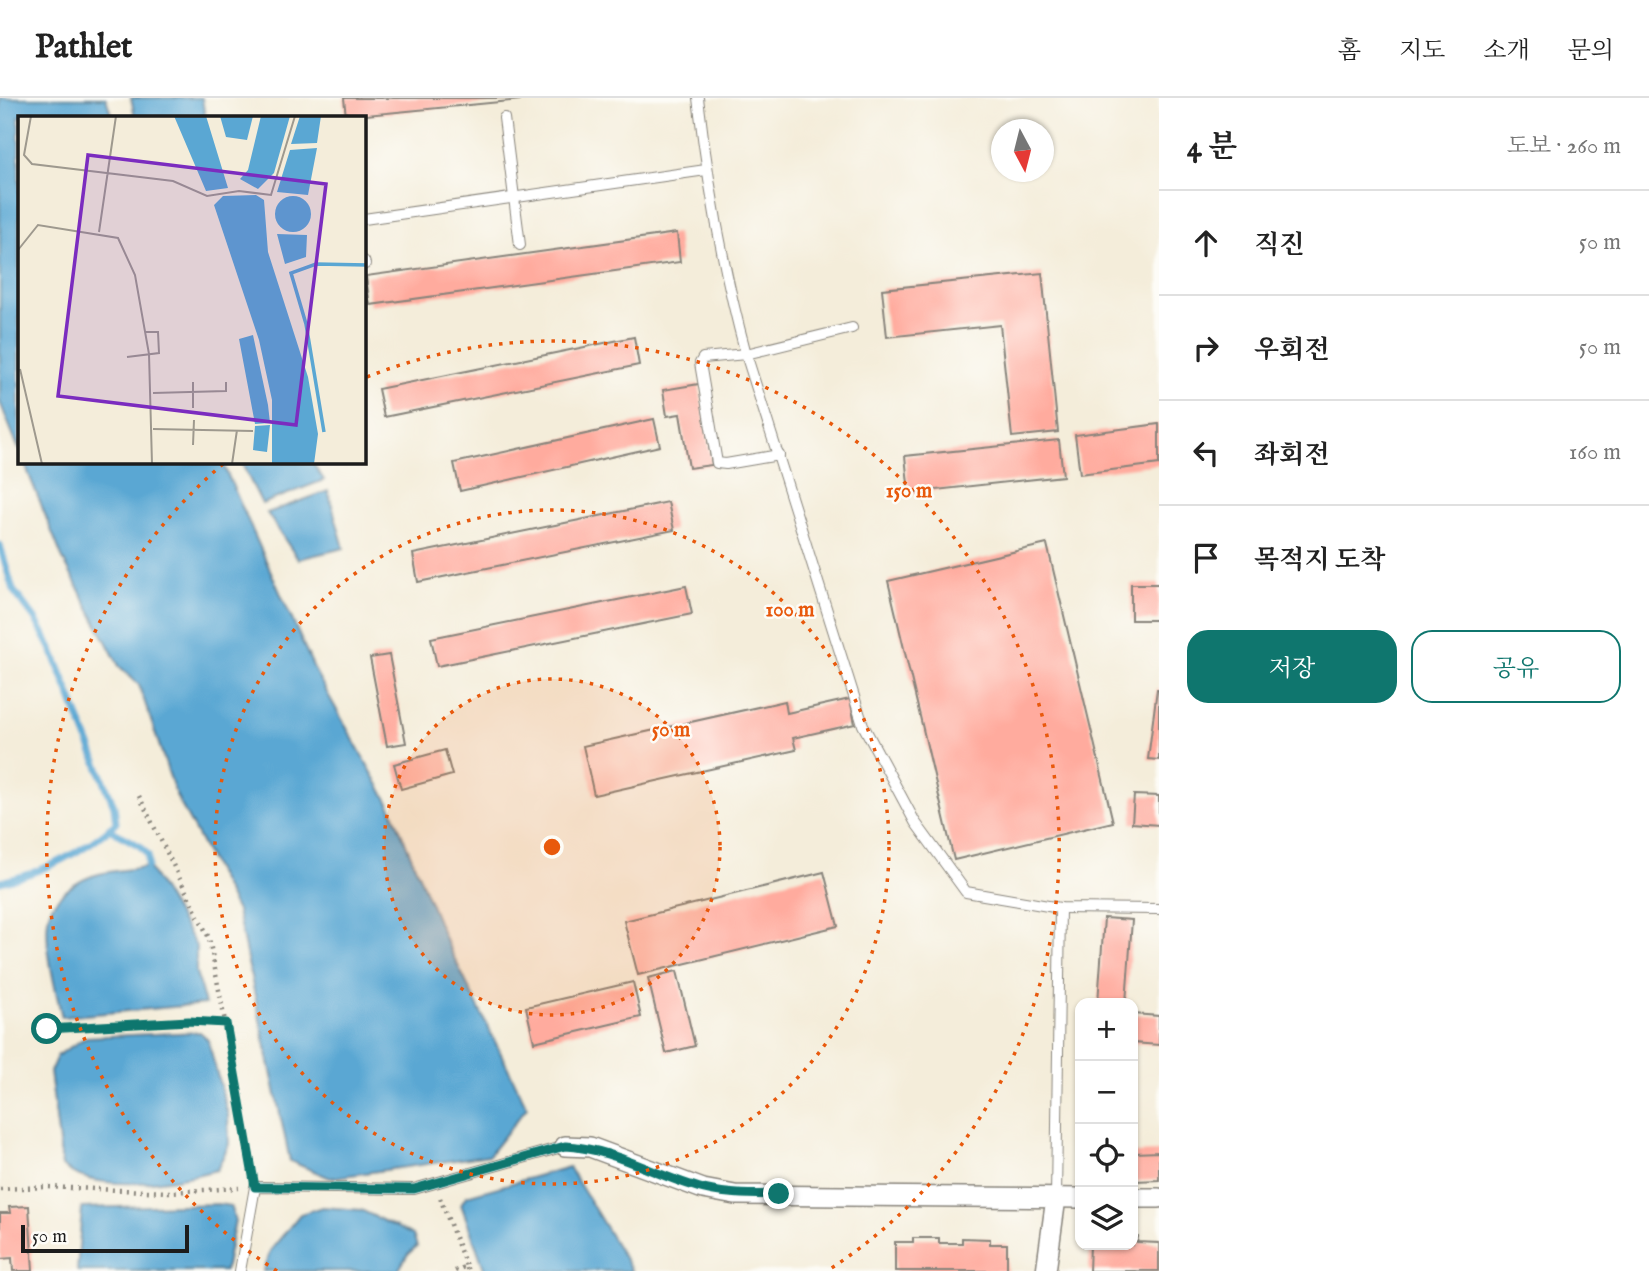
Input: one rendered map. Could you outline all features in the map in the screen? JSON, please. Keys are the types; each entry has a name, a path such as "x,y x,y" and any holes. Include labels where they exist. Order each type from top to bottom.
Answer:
{"street":[{"path":"565,1146 590,1147 703,1189 735,1195 1075,1198"},
{"path":"1046,1271 1056,1198"},
{"path":"1138,1198 1159,1198"}],"lane":[{"path":"698,98 706,170 729,292 746,354 863,725 915,822 966,892 1060,908 1159,909"},
{"path":"504,118 520,245"},
{"path":"366,219 706,170"},
{"path":"779,455 726,464 717,463 700,363 704,358 746,354 852,328"},
{"path":"1056,1198 1060,908"},
{"path":"240,1271 255,1187 414,1189 565,1146"}],"path":[{"path":"0,1189 46,1187 169,1192 255,1187 209,938 139,796"},
{"path":"47,1029 189,1021 226,1023"},
{"path":"435,1184 467,1268 455,1271"}],"water":[{"path":"0,98 106,98 112,116 18,116 18,447 0,402"},
{"path":"131,98 202,98 205,116 135,116"},
{"path":"25,464 223,464 316,673 390,805 445,939 527,1107 489,1155 330,1178 290,1161 237,911 176,795 139,685 119,666 62,557"},
{"path":"242,464 313,464 324,480 262,504"},
{"path":"328,491 344,548 298,559 267,513"},
{"path":"148,866 196,946 196,972 205,1004 62,1017 48,946 48,918 51,908 65,891 85,879"},
{"path":"200,1032 208,1040 228,1115 229,1144 217,1170 159,1181 115,1183 77,1175 62,1166 50,1072 57,1056 86,1037"},
{"path":"569,1167 632,1271 485,1271 461,1204 466,1196"},
{"path":"218,1204 230,1206 235,1220 225,1271 77,1271 82,1208"},
{"path":"322,1207 361,1210 413,1235 417,1246 408,1254 398,1271 263,1271 270,1251 300,1214"}],"building":[{"path":"344,98 520,98 520,100 346,116"},
{"path":"677,233 680,262 370,305 366,276"},
{"path":"1042,273 1058,432 1012,437 1000,325 887,337 882,289"},
{"path":"634,337 639,365 384,417 378,389"},
{"path":"699,384 712,465 689,468 680,414 667,416 663,390"},
{"path":"654,419 660,446 460,491 454,463"},
{"path":"1159,424 1159,464 1080,474 1075,435"},
{"path":"1059,440 1063,476 909,493 905,456"},
{"path":"668,502 674,530 418,582 413,554"},
{"path":"1047,544 1113,822 954,860 888,581"},
{"path":"1131,584 1159,584 1159,620 1131,620"},
{"path":"686,586 692,614 437,666 431,638"},
{"path":"389,655 406,743 387,746 370,658"},
{"path":"1159,689 1159,760 1148,759"},
{"path":"850,699 855,724 793,738 796,750 594,795 583,746 785,701 787,713"},
{"path":"445,750 452,775 401,789 394,764"},
{"path":"1134,795 1159,796 1159,825 1132,823"},
{"path":"824,872 838,926 638,975 624,921"},
{"path":"1104,918 1132,920 1126,998 1098,998"},
{"path":"677,971 695,1046 666,1053 648,978"},
{"path":"633,982 641,1017 534,1042 526,1007"},
{"path":"1138,1014 1159,1016 1159,1045 1138,1043"},
{"path":"1159,1152 1159,1180 1138,1181 1138,1153"},
{"path":"29,1206 33,1271 13,1271 12,1258 0,1259 0,1213 10,1213 9,1207"},
{"path":"913,1238 939,1238 939,1243 962,1243 962,1238 990,1239 990,1244 1007,1244 1007,1271 895,1271 895,1242 913,1242"},
{"path":"1138,1242 1159,1243 1159,1271 1089,1271 1090,1250 1138,1250"}],"waterway":[{"path":"0,545 13,590 36,620 52,650 114,806 116,823 62,860 0,882"},
{"path":"109,829 140,846 148,855 148,866"}],"route":[{"path":"47,1029 189,1021 226,1023 252,1157 255,1187 298,1190 414,1189 565,1146 590,1147 703,1189 735,1195 779,1194"}]}
